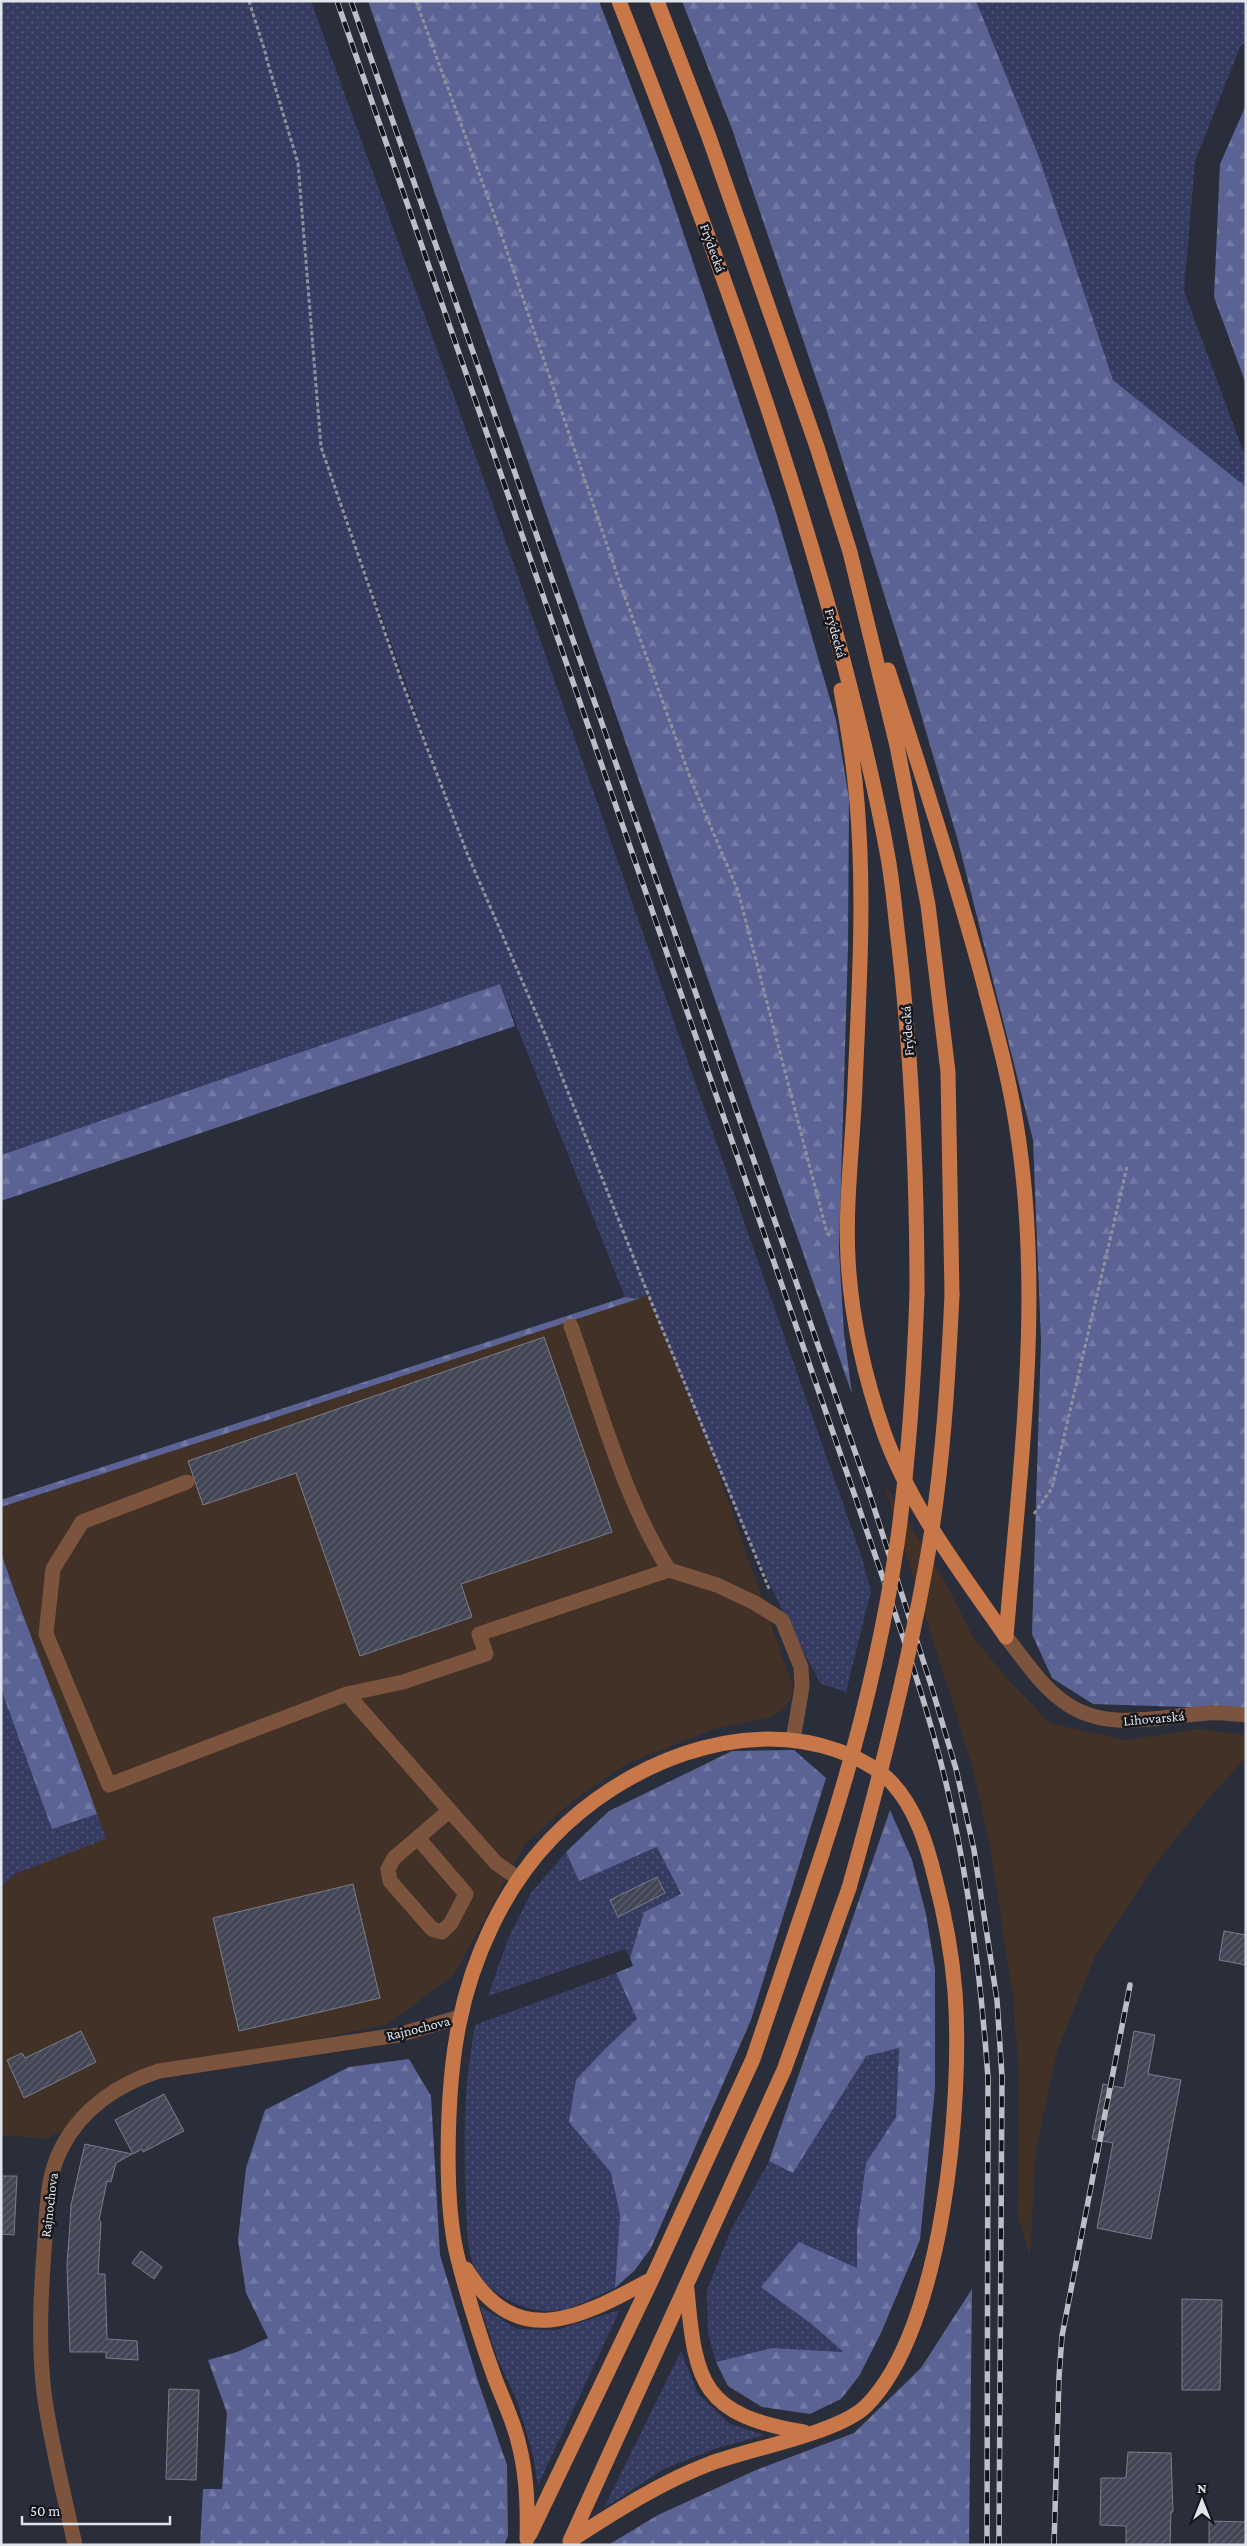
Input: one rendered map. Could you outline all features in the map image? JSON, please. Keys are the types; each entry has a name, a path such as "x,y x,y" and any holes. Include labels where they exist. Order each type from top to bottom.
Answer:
{"main road":[{"name":"Frýdecká","path":"526,2542 652,2280 753,2059 822,1854 858,1730 897,1546 910,1421 917,1294 916,1169 904,991 888,855 866,750 819,570 730,296 677,150 619,1"},
{"path":"657,1 709,137 783,344 955,877 1000,1047 1016,1124 1025,1204 1029,1301 1026,1401 1016,1541 1006,1637"},
{"path":"569,2542 687,2287 784,2070 849,1888 892,1732 929,1547 944,1424 952,1295 948,1072 928,905 897,746 850,552"},
{"path":"819,570 848,727 858,803 861,906 848,1256 849,1279 869,1384 894,1459 925,1518 1006,1637"},
{"path":"526,2542 526,2476 518,2436 492,2371 456,2252 450,2196 449,2149 452,2084 460,2017 490,1934 519,1879 553,1836 620,1784 682,1755 712,1745 758,1739 793,1740 829,1748 867,1764 892,1784 910,1809 922,1834 941,1901 954,1986 956,2034 954,2102 946,2183 935,2244 914,2323 895,2365 866,2406 852,2416 808,2433 730,2456 681,2476 640,2496 569,2542"},
{"path":"456,2252 476,2284 493,2303 509,2313 536,2321 561,2320 581,2314 652,2280"},
{"path":"687,2287 694,2351 703,2380 711,2392 721,2403 743,2417 770,2426 808,2433"}],"street":[{"path":"571,1326 636,1508 650,1538 669,1570"},
{"path":"187,1482 82,1522 53,1569 46,1634 109,1785 347,1694 403,1682 486,1654 479,1634 669,1570 717,1585 756,1603 782,1620 801,1667 802,1687 793,1740"},
{"name":"Lihovarská","path":"1006,1637 1052,1692 1072,1707 1090,1715 1118,1721 1211,1713 1246,1715"},
{"path":"347,1694 496,1863 519,1879"},
{"path":"418,1838 466,1894 451,1923 442,1932 432,1929 388,1877 390,1862 449,1811"},
{"name":"Rajnochova","path":"75,2545 44,2392 40,2325 48,2198 56,2160 74,2128 97,2104 119,2088 134,2079 159,2071 398,2035 460,2017"}],"path":[{"path":"249,1 298,163 321,447 402,682 467,853 545,1034 648,1294 771,1594"},
{"path":"416,1 499,228 621,586 685,763 738,891 827,1233 848,1256"},
{"path":"1016,1541 1052,1488 1127,1167"}],"shaded area":[{"path":"1,1 311,1 487,488 863,1561 871,1591 846,1692 821,1684 772,1589 728,1492 648,1295 638,1299 625,1297 500,984 1,1155","holes":["340,500 453,815 402,682"]},
{"path":"976,1 1246,1 1246,41 1240,47 1195,161 1184,291 1246,459 1246,487 1113,380 1039,157"},
{"path":"648,1294 711,1451 794,1690 790,1701 781,1711 770,1717 712,1730 628,1763 575,1799 526,1843 454,1975 388,2024 159,2073 47,2139 1,2135 1,1886 17,1873 105,1838 1,1554 1,1507"},
{"path":"884,1484 946,1583 973,1637 1005,1676 1050,1723 1125,1740 1198,1729 1246,1735 1246,1757 1204,1804 1153,1867 1095,1957 1057,2051 1036,2151 1030,2256 1018,2217 1019,2076 1013,1998 990,1847 972,1765"},
{"path":"1,1689 52,1829 97,1814 106,1839 17,1873 1,1886"},
{"path":"658,1847 681,1895 644,1912 630,1958 625,1949 488,1996 508,1939 531,1893 566,1852 579,1880"},
{"path":"616,1973 637,2019 605,2049 569,2122 611,2173 620,2215 615,2288 578,2305 562,2310 543,2311 531,2309 507,2299 486,2284 473,2264 469,2248 465,2177 465,2133 471,2047 475,2025"},
{"path":"899,2048 896,2117 866,2163 857,2230 857,2268 809,2322 845,2352 772,2348 716,2362 708,2334 707,2290 731,2230 769,2161 793,2172 866,2055"},
{"path":"480,2306 517,2329 556,2330 620,2310 538,2485 532,2451 517,2401 498,2360"},
{"path":"681,2351 698,2394 730,2424 765,2435 717,2448 664,2469 604,2508"}],"green space":[{"path":"368,1 599,1 660,163 776,512 836,720 849,798 848,948 839,1250 844,1334 852,1394"},
{"path":"682,1 976,1 1039,157 1113,380 1246,487 1246,1709 1093,1704 1052,1678 1032,1634 1041,1341 1033,1140 958,841 913,687 826,408 732,129"},
{"path":"1246,105 1246,384 1214,297 1220,164"},
{"path":"500,984 515,1026 1,1201 1,1155"},
{"path":"625,1297 638,1299 1,1507 1,1500"},
{"path":"1,1553 97,1814 52,1829 1,1689"},
{"path":"794,1750 826,1778 751,2020 651,2248 635,2270 615,2288 620,2215 611,2173 569,2122 576,2080 637,2019 616,1973 633,1966 630,1958 644,1912 681,1894 657,1847 579,1881 566,1852 609,1811 732,1751"},
{"path":"890,1810 912,1860 926,1914 935,1969 935,2088 920,2240 881,2333 859,2376 841,2399 810,2414 762,2407 728,2386 716,2362 772,2348 844,2352 809,2322 761,2287 799,2242 857,2268 857,2230 866,2163 896,2117 899,2048 866,2056 793,2173 769,2161"},
{"path":"409,2059 431,2096 440,2255 478,2381 507,2465 508,2536 504,2545 200,2545 203,2489 222,2489 227,2413 208,2360 237,2352 268,2338 246,2293 238,2240 246,2168 265,2110 349,2067"},
{"path":"972,2289 969,2545 608,2545 658,2515 756,2470 854,2433 921,2368"}],"building":[{"path":"544,1337 612,1532 461,1584 472,1617 360,1656 296,1473 203,1505 188,1461"},
{"path":"657,1877 665,1893 618,1917 610,1900"},
{"path":"353,1884 380,1998 239,2031 213,1918"},
{"path":"1224,1931 1246,1935 1246,1965 1219,1960"},
{"path":"81,2031 96,2062 24,2098 7,2060 22,2053 25,2058"},
{"path":"1134,2031 1155,2035 1148,2074 1181,2080 1151,2239 1097,2228 1113,2143 1092,2139 1103,2084 1124,2088"},
{"path":"164,2094 184,2131 143,2152 142,2149 133,2154 115,2120"},
{"path":"85,2144 132,2154 116,2163 111,2182 107,2181 99,2220 101,2222 98,2274 105,2274 107,2339 137,2341 138,2360 106,2358 106,2352 70,2352 67,2265 71,2205"},
{"path":"1,2176 17,2176 14,2235 1,2234"},
{"path":"141,2251 162,2267 154,2279 132,2263"},
{"path":"1182,2299 1222,2300 1220,2390 1182,2390"},
{"path":"169,2389 199,2390 196,2480 166,2479"},
{"path":"1128,2452 1171,2453 1173,2512 1171,2512 1170,2545 1126,2545 1126,2526 1100,2525 1101,2478 1126,2478"},
{"path":"1209,2521 1246,2522 1246,2545 1209,2545"}],"railway":[{"path":"337,1 856,1499 916,1675 937,1747 954,1819 968,1893 982,2004 988,2078 987,2545"},
{"path":"351,1 868,1489 956,1769 974,1850 997,2000 1002,2077 999,2545"},
{"path":"1054,2545 1062,2336 1130,1985"}]}
